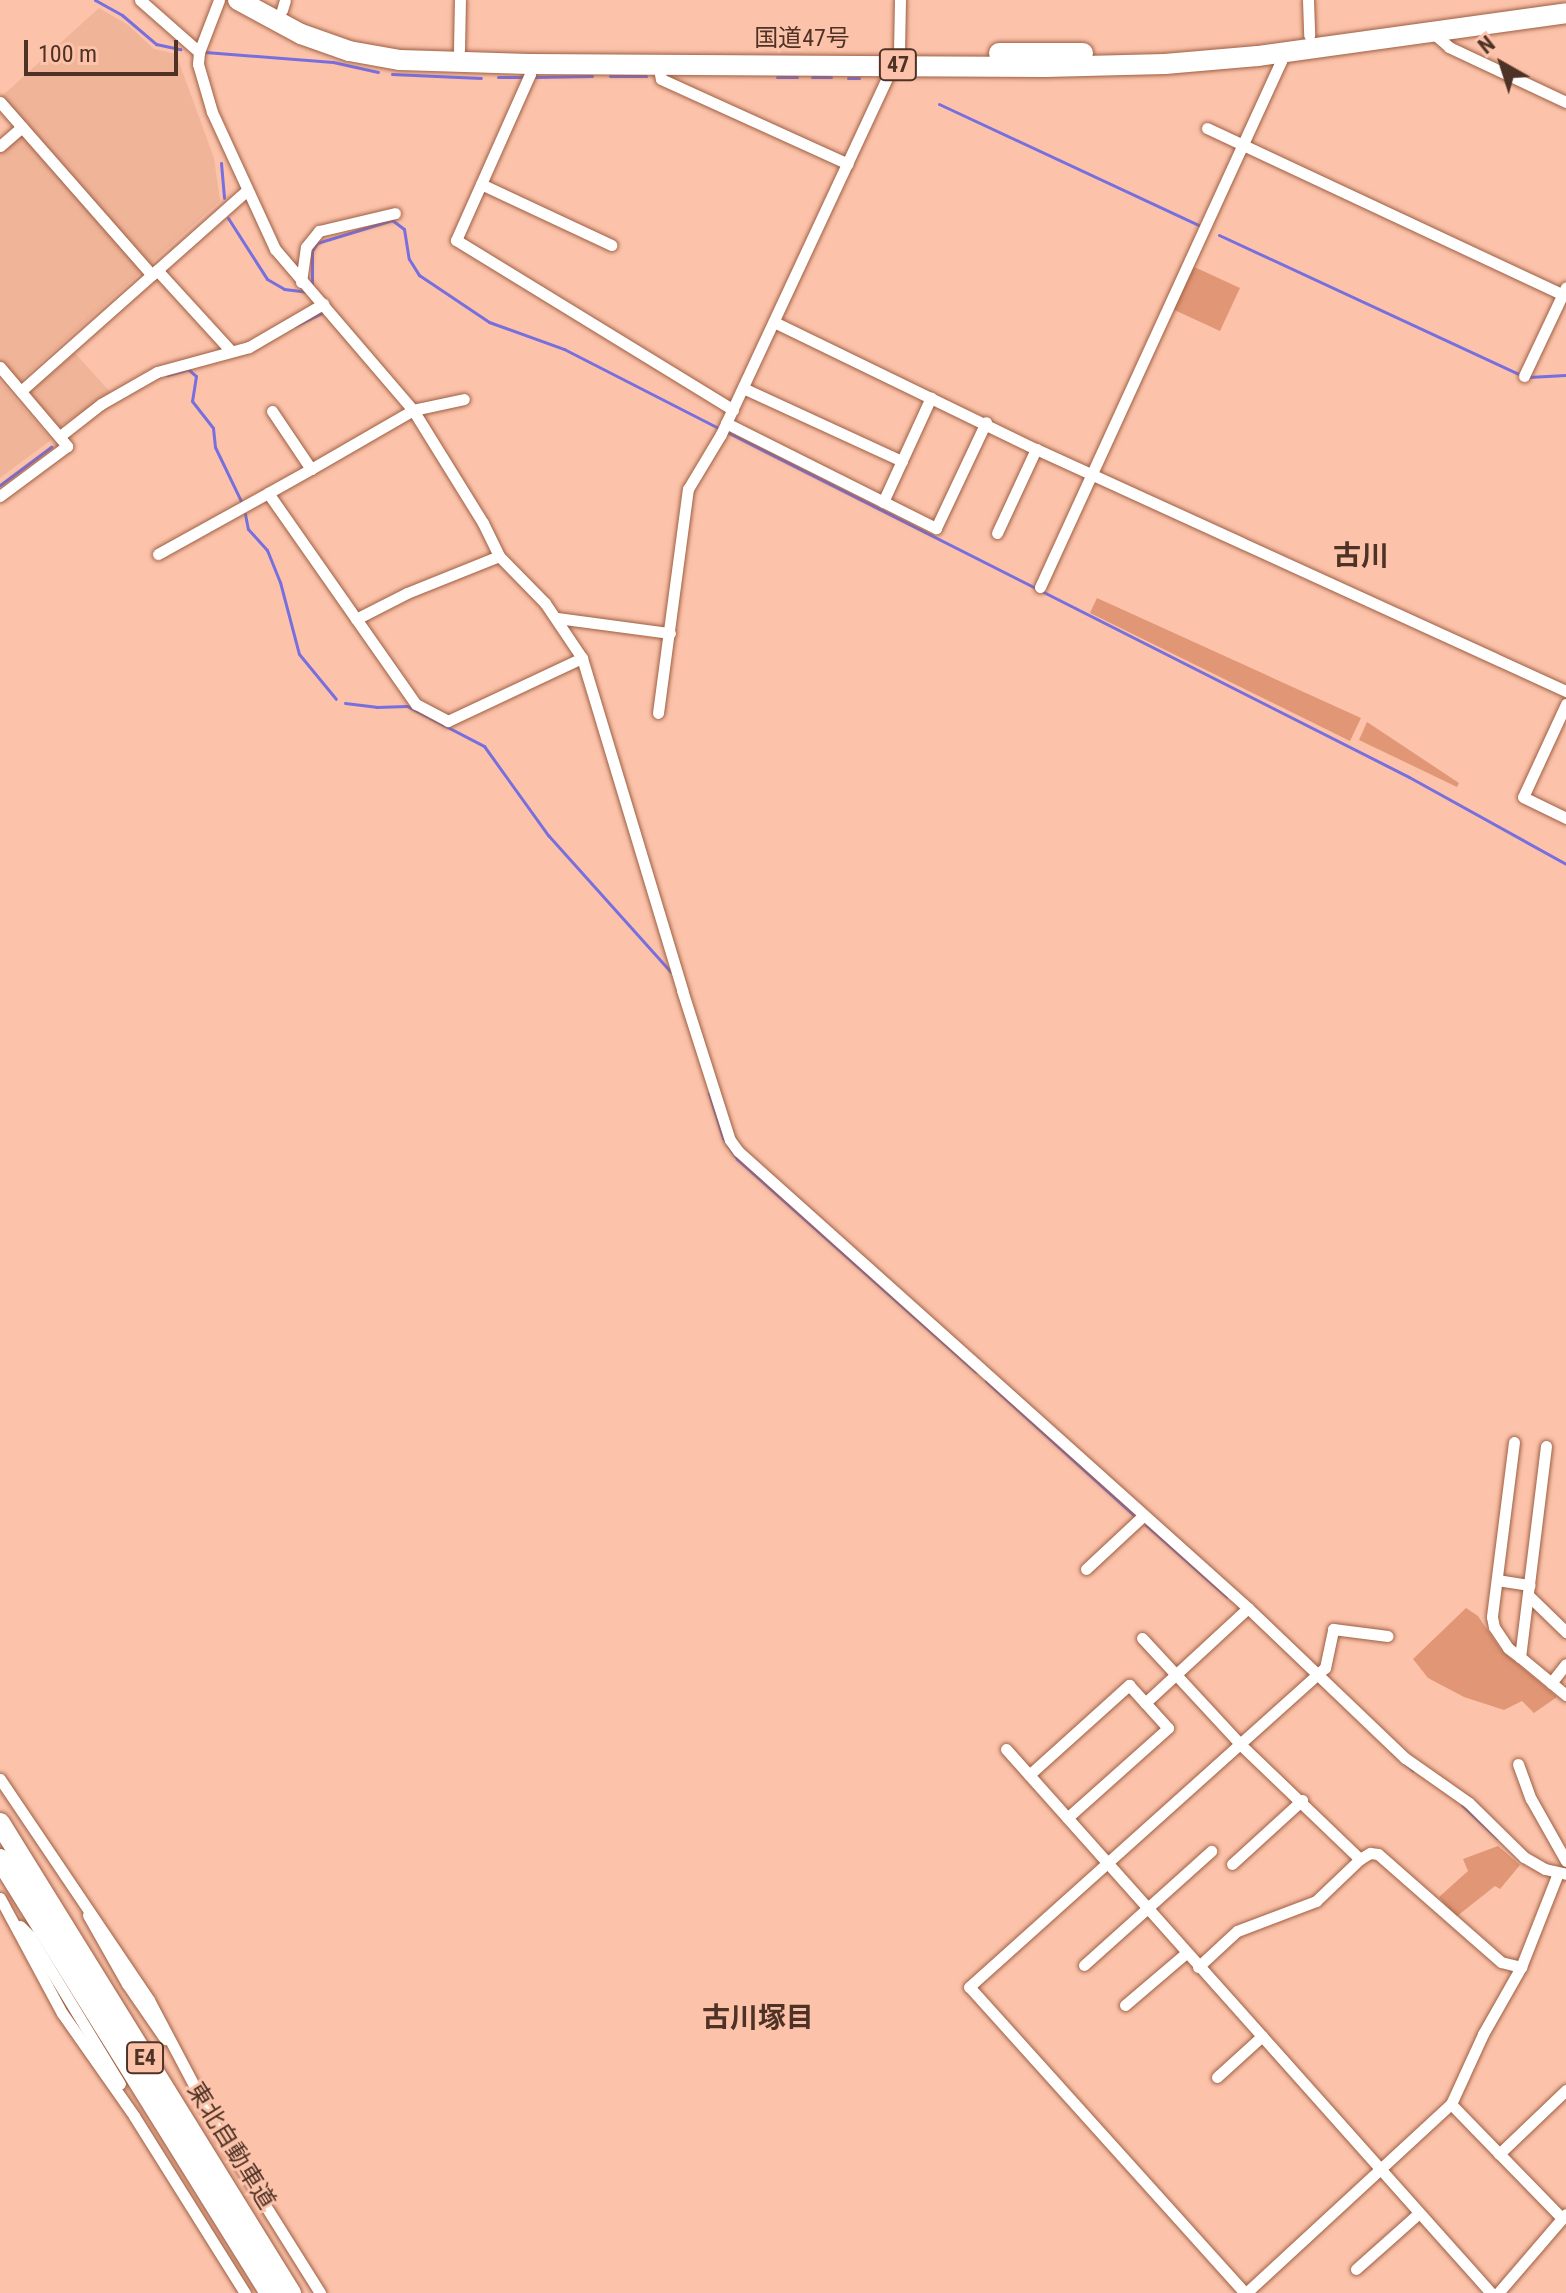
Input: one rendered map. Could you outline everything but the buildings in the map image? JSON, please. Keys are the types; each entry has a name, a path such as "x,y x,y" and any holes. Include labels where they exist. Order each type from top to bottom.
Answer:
{"highway":[{"name":"国道47号","path":"238,0 301,34 349,51 400,60 529,64 896,59 1197,49 1558,0"},
{"name":"国道47号","path":"277,3 311,24 378,44 459,50 1165,64 1278,53 1566,13"},
{"name":"東北自動車道","path":"0,1823 291,2293"},
{"name":"東北自動車道","path":"0,1859 270,2293"}],"street":[{"path":"140,0 199,52"},
{"path":"219,0 199,52 198,64 212,112 275,249 413,410 483,523 499,556 557,618 582,658 730,1140 746,1160 1248,1608 1318,1675 1405,1758 1469,1803 1524,1857 1562,1873 1521,1967 1483,2034 1451,2104 1246,2293 969,1987 1318,1675 1325,1668 1333,1629 1388,1636"},
{"path":"459,50 460,0"},
{"path":"658,713 688,489 733,410 896,59 900,0"},
{"path":"1308,0 1309,35"},
{"path":"1431,31 1449,47 1566,102"},
{"path":"1040,587 1281,61 1278,53"},
{"path":"529,64 530,74 456,240 733,410"},
{"path":"658,64 661,79 848,164"},
{"path":"0,102 155,273 231,351"},
{"path":"0,146 22,127"},
{"path":"1207,128 1565,293 1524,376"},
{"path":"481,184 611,245"},
{"path":"22,390 246,191"},
{"path":"307,288 306,247 319,231 395,213"},
{"path":"60,436 101,404 157,372 231,351 270,336 323,304"},
{"path":"774,322 986,422 1036,449 1566,691"},
{"path":"0,367 67,446 0,496"},
{"path":"743,388 902,461"},
{"path":"883,502 931,397"},
{"path":"158,554 413,410 464,399"},
{"path":"272,411 311,469"},
{"path":"724,428 936,528 986,422"},
{"path":"997,533 1036,449"},
{"path":"268,493 416,704 448,721 582,658"},
{"path":"356,619 407,593 499,556"},
{"path":"557,618 670,633"},
{"path":"1566,704 1523,797 1566,818"},
{"path":"1514,1442 1492,1617 1494,1627 1520,1657 1566,1695"},
{"path":"1520,1657 1546,1446"},
{"path":"1086,1569 1144,1515"},
{"path":"1497,1580 1529,1590 1566,1632"},
{"path":"1145,1703 1248,1608"},
{"path":"1142,1638 1241,1745 1302,1800 1360,1859"},
{"path":"1551,1683 1566,1664"},
{"path":"1029,1775 1129,1685 1168,1728 1067,1818"},
{"path":"1006,1749 1491,2293"},
{"path":"1518,1764 1531,1799 1566,1861"},
{"path":"0,1779 149,2000 237,2162 320,2293"},
{"path":"1232,1864 1302,1800"},
{"path":"1084,1965 1211,1851"},
{"path":"1198,1967 1237,1931 1316,1901 1370,1853 1378,1854 1501,1962 1521,1967"},
{"path":"0,1898 62,2013 134,2116 245,2293"},
{"path":"82,1900 92,1927 125,1986 157,2031 174,2047"},
{"path":"9,1915 30,1936 78,2008 134,2108 134,2116"},
{"path":"1125,2005 1186,1953"},
{"path":"1217,2077 1262,2036"},
{"path":"1499,2154 1566,2090"},
{"path":"1451,2104 1562,2219 1566,2235"},
{"path":"1356,2269 1419,2213"},
{"path":"1498,2293 1562,2219"}],"shaded area":[{"path":"99,8 128,25 154,49 176,54 214,158 220,201 19,382 0,361 0,150 27,126 1,97"},
{"path":"1190,265 1240,288 1220,331 1170,308"},
{"path":"75,353 111,393 59,427 29,393"},
{"path":"0,381 51,440 0,478"},
{"path":"1097,598 1361,718 1350,741 1090,613"},
{"path":"1367,722 1459,783 1457,787 1359,740"},
{"path":"1466,1608 1478,1616 1501,1650 1557,1697 1534,1713 1522,1701 1504,1710 1464,1697 1428,1678 1413,1659"},
{"path":"1498,1846 1520,1865 1500,1889 1495,1886 1456,1917 1439,1897 1468,1871 1463,1859"}],"waterway":[{"path":"95,0 122,15 156,44 180,49"},
{"path":"205,52 333,62 378,72"},
{"path":"392,74 481,78"},
{"path":"534,77 592,76"},
{"path":"610,76 646,76"},
{"path":"498,77 523,77"},
{"path":"777,77 797,77"},
{"path":"812,77 831,77"},
{"path":"848,78 859,78"},
{"path":"939,104 1198,225"},
{"path":"221,163 224,198"},
{"path":"228,218 267,279 284,289 307,292"},
{"path":"312,287 312,251 317,243 392,220 404,229 409,259 419,275 489,322 564,349 720,429"},
{"path":"1219,235 1521,375"},
{"path":"295,326 322,313"},
{"path":"167,375 189,369"},
{"path":"189,370 196,376 192,401 213,428 215,447 242,503"},
{"path":"1528,377 1566,375"},
{"path":"727,432 1409,777 1566,864"},
{"path":"0,485 51,447"},
{"path":"245,514 248,529 267,550 280,582 299,654 336,699"},
{"path":"345,703 376,707 407,706 484,746 548,835 671,972"},
{"path":"709,1093 723,1138 737,1159 976,1372"},
{"path":"986,1381 1134,1515"},
{"path":"1146,1525 1227,1597"},
{"path":"1392,1752 1413,1770"},
{"path":"1462,1805 1497,1838"}],"district":[{"name":"古川","path":"1361,556"},
{"name":"古川塚目","path":"758,2018"}]}
